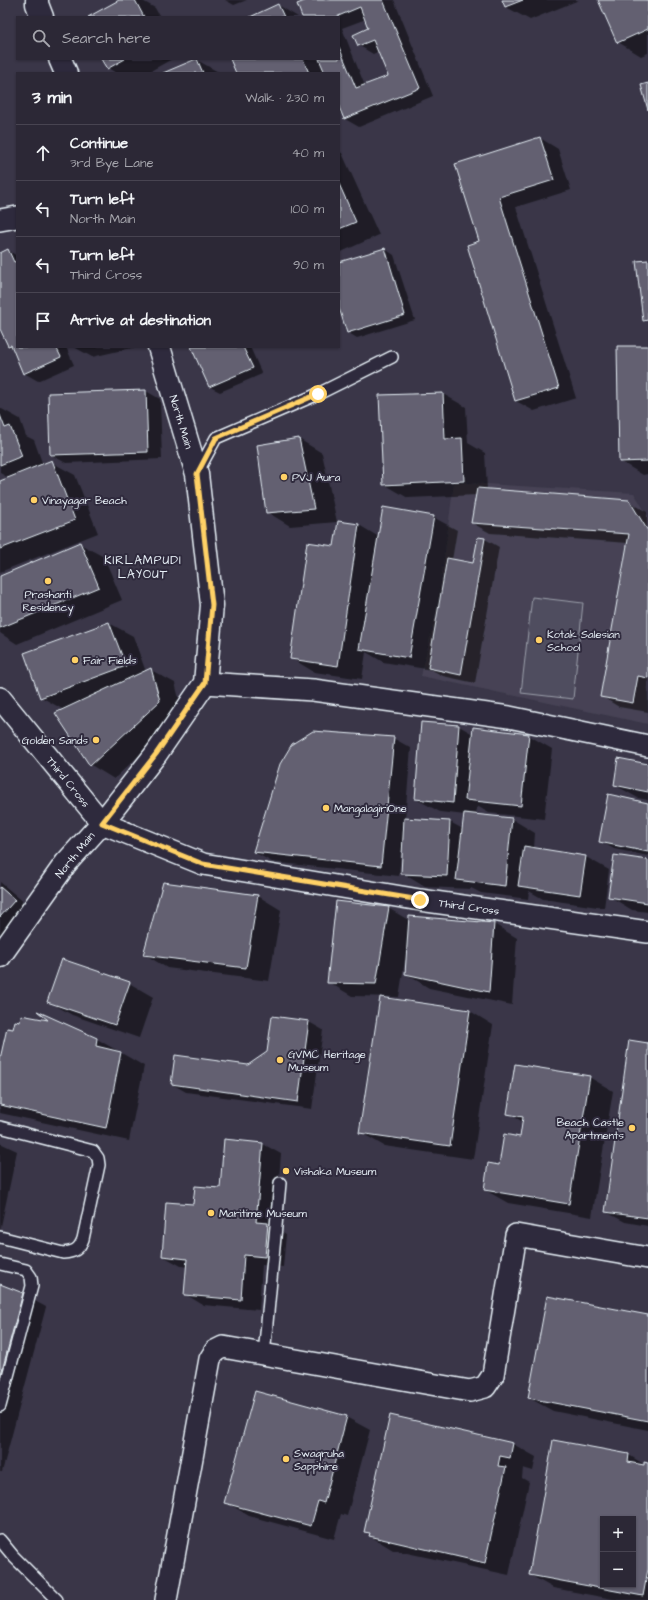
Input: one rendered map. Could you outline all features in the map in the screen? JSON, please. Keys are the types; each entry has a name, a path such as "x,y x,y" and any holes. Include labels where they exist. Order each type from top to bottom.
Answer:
{"street":[{"path":"37,0 42,16"},
{"path":"60,60 66,72"},
{"path":"0,220 16,217"},
{"name":"North Main","path":"0,956 66,864 102,823 156,754 205,683 212,605 197,474 159,348"},
{"path":"205,683 313,690 509,718 648,746"},
{"name":"Third Cross","path":"0,698 102,823 203,864 420,900 648,932"},
{"path":"166,1600 210,1359 215,1351 223,1347 470,1391 485,1387 493,1374 516,1235 648,1258"}],"lane":[{"path":"197,474 216,438 318,394 392,357"},
{"path":"0,1127 93,1151 98,1158 99,1165 80,1247 73,1252 63,1253 0,1237"},
{"path":"264,1355 280,1183"},
{"path":"0,1264 26,1270 31,1277 32,1286 0,1406"},
{"path":"0,1540 14,1557 57,1600"}],"shaded area":[{"name":"Kotak Salesian School","path":"454,482 634,493 648,516 648,724 421,676 438,603"},
{"path":"532,597 583,603 573,699 521,693"}],"building":[{"path":"119,0 135,0 143,16 90,16"},
{"path":"307,0 383,0 420,88 344,119 340,109 340,72 325,72 319,60 340,60 340,49 356,88 388,76 373,40 358,46 353,35 368,28 360,7 338,16 302,16 297,4"},
{"path":"502,0 523,0 505,7"},
{"path":"598,0 648,0 648,29 617,43"},
{"path":"278,4 284,16 252,16"},
{"path":"102,60 123,60 107,69"},
{"path":"194,60 197,60 203,72 165,72"},
{"path":"230,60 303,60 309,72 236,72"},
{"path":"648,83 648,110 641,85"},
{"path":"540,137 554,180 499,197 559,388 515,401 467,245 479,241 455,164"},
{"path":"340,186 356,222 340,229"},
{"path":"385,248 405,315 347,333 340,311 340,262"},
{"path":"8,249 14,262 16,261 16,348 56,348 61,357 23,374 11,345 8,346 0,329 0,253"},
{"path":"648,260 648,320 643,321 636,261"},
{"path":"617,346 648,346 648,461 619,462"},
{"path":"191,348 243,348 253,368 209,387"},
{"path":"146,390 148,452 50,455 48,393"},
{"path":"443,393 445,439 462,438 464,481 383,485 379,395"},
{"path":"0,415 5,428 10,426 22,456 0,465"},
{"name":"PVJ Aura","path":"299,438 314,509 266,513 257,445"},
{"name":"Vinayagar Beach","path":"52,460 75,520 0,549 0,481"},
{"path":"477,488 629,500 648,531 648,678 638,676 633,703 600,697 629,534 471,523"},
{"path":"383,507 434,516 409,658 359,649"},
{"path":"338,521 359,524 338,666 290,659 307,542 334,546"},
{"path":"478,537 485,538 461,675 428,668 447,558 473,563"},
{"name":"Prashanti Residency","path":"80,542 99,587 0,628 0,576"},
{"name":"Fair Fields","path":"109,622 126,666 40,698 24,653"},
{"name":"Golden Sands","path":"151,668 160,701 90,766 55,713"},
{"path":"421,722 459,725 453,803 415,799"},
{"path":"473,727 529,734 521,806 465,800"},
{"name":"MangalagiriOne","path":"313,731 394,737 381,866 253,852 280,764 292,744"},
{"path":"618,758 648,764 648,792 614,785"},
{"path":"608,794 648,803 648,852 599,842"},
{"path":"464,813 512,818 505,886 456,880"},
{"path":"404,818 450,821 447,876 401,874"},
{"path":"524,846 586,856 580,895 518,886"},
{"path":"614,855 648,860 648,903 608,897"},
{"path":"163,882 258,895 246,968 143,955"},
{"path":"0,887 15,900 0,917"},
{"path":"336,901 389,907 376,984 327,983"},
{"path":"409,916 494,923 489,992 405,974"},
{"path":"62,959 130,982 115,1025 47,1002"},
{"path":"380,997 470,1010 450,1146 359,1133"},
{"path":"37,1011 97,1038 96,1046 121,1052 106,1128 0,1105 0,1059 7,1028 13,1029 15,1021 20,1022 21,1015 48,1020"},
{"name":"GVMC Heritage Museum","path":"272,1016 309,1021 298,1102 171,1084 175,1055 248,1065 267,1052"},
{"name":"Beach Castle Apartments","path":"629,1040 648,1043 648,1218 605,1212"},
{"path":"515,1064 590,1076 569,1204 484,1190 488,1163 499,1165 504,1134 520,1137 523,1117 507,1114"},
{"name":"Maritime Museum","path":"224,1139 263,1143 256,1222 268,1223 265,1257 244,1255 241,1300 184,1295 187,1259 162,1256 166,1202 193,1204 195,1186 220,1188"},
{"path":"0,1284 23,1293 0,1378"},
{"path":"547,1296 648,1315 648,1421 528,1398"},
{"name":"Swagruha Sapphire","path":"255,1391 347,1416 324,1503 318,1501 311,1526 224,1503"},
{"path":"390,1415 513,1443 510,1458 500,1456 498,1466 506,1467 485,1563 369,1536 370,1533 364,1532"},
{"path":"553,1440 629,1454 628,1462 644,1465 644,1462 648,1463 648,1569 643,1596 529,1575"}],"place":[{"name":"PVJ Aura","path":"284,477"},
{"name":"Vinayagar Beach","path":"34,500"},
{"name":"Prashanti Residency","path":"48,581"},
{"name":"Kotak Salesian School","path":"539,640"},
{"name":"Fair Fields","path":"75,660"},
{"name":"Golden Sands","path":"96,740"},
{"name":"MangalagiriOne","path":"326,808"},
{"name":"GVMC Heritage Museum","path":"280,1060"},
{"name":"Beach Castle Apartments","path":"632,1128"},
{"name":"Vishaka Museum","path":"286,1171"},
{"name":"Maritime Museum","path":"211,1213"},
{"name":"Swagruha Sapphire","path":"286,1459"}],"district":[{"name":"KIRLAMPUDI LAYOUT","path":"143,567"}],"route":[{"path":"318,394 252,424 216,438 197,474 212,605 205,683 156,754 102,823 203,864 420,900"}]}
